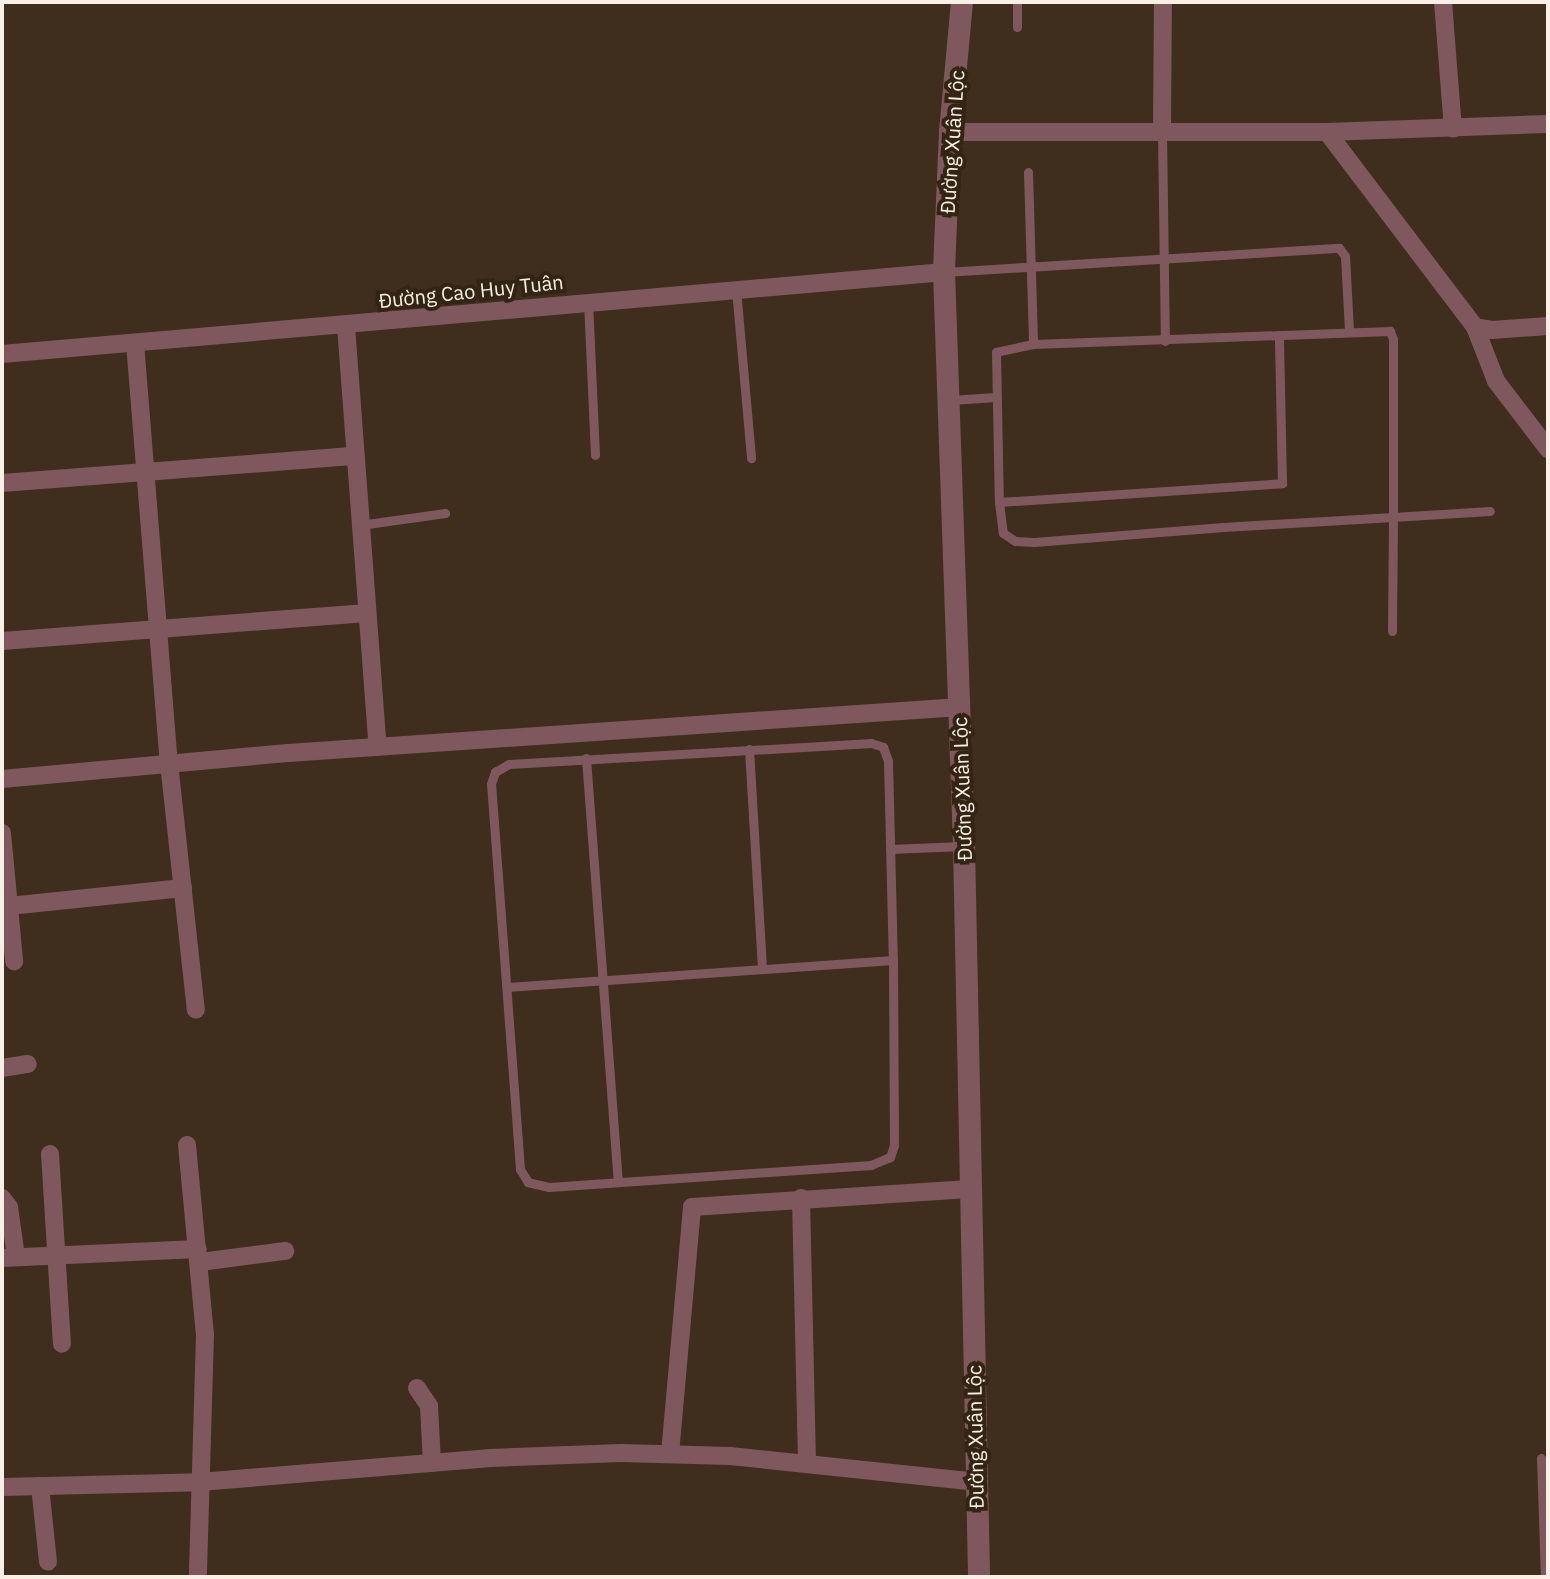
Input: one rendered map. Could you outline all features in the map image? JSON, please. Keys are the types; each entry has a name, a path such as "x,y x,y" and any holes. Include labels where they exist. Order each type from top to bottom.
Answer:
{"street":[{"name":"Đường Xuân Lộc","path":"962,2 950,132 944,272 964,846 979,1577"},
{"path":"1162,132 1163,2"},
{"path":"1443,2 1453,129"},
{"path":"950,132 1327,132 1548,124"},
{"path":"1327,132 1484,328 1496,381 1540,428 1548,449"},
{"name":"Đường Cao Huy Tuân","path":"2,354 944,272"},
{"path":"346,326 378,747"},
{"path":"1484,328 1548,326"},
{"path":"135,343 169,763 196,1010"},
{"path":"2,483 355,456"},
{"path":"2,641 367,613"},
{"path":"2,779 378,747 960,707"},
{"path":"2,833 14,961"},
{"path":"9,906 183,888"},
{"path":"2,1068 28,1064"},
{"path":"187,1145 205,1335 198,1577"},
{"path":"50,1154 59,1255 62,1344"},
{"path":"670,1454 692,1207 969,1189"},
{"path":"2,1198 9,1207 9,1258 59,1255 199,1256 285,1251"},
{"path":"801,1198 807,1464"},
{"path":"417,1388 429,1406 432,1463"},
{"path":"2,1487 200,1482 547,1455 670,1454 807,1464 976,1482"},
{"path":"40,1486 48,1562"}],"lane":[{"path":"1017,2 1017,27"},
{"path":"1162,132 1165,341"},
{"path":"1028,172 1033,344"},
{"path":"944,272 1031,264 1339,248 1345,256 1349,331"},
{"path":"736,289 751,458"},
{"path":"588,301 595,455"},
{"path":"1392,631 1393,517 1393,339 1392,333 1385,330 1349,331 1165,341 1033,344 996,352 999,502 1006,538 1034,542 1393,517 1490,511"},
{"path":"999,502 1282,483 1279,335"},
{"path":"947,400 996,397"},
{"path":"360,525 445,513"},
{"path":"871,743 883,747 888,761 894,1145 885,1161 871,1165 542,1187 524,1179 520,1169 492,777 503,765 749,749 871,743"},
{"path":"749,749 762,969"},
{"path":"586,758 618,1180"},
{"path":"890,849 964,846"},
{"path":"507,987 893,960"},
{"path":"1541,1458 1546,1524 1545,1577"}]}
